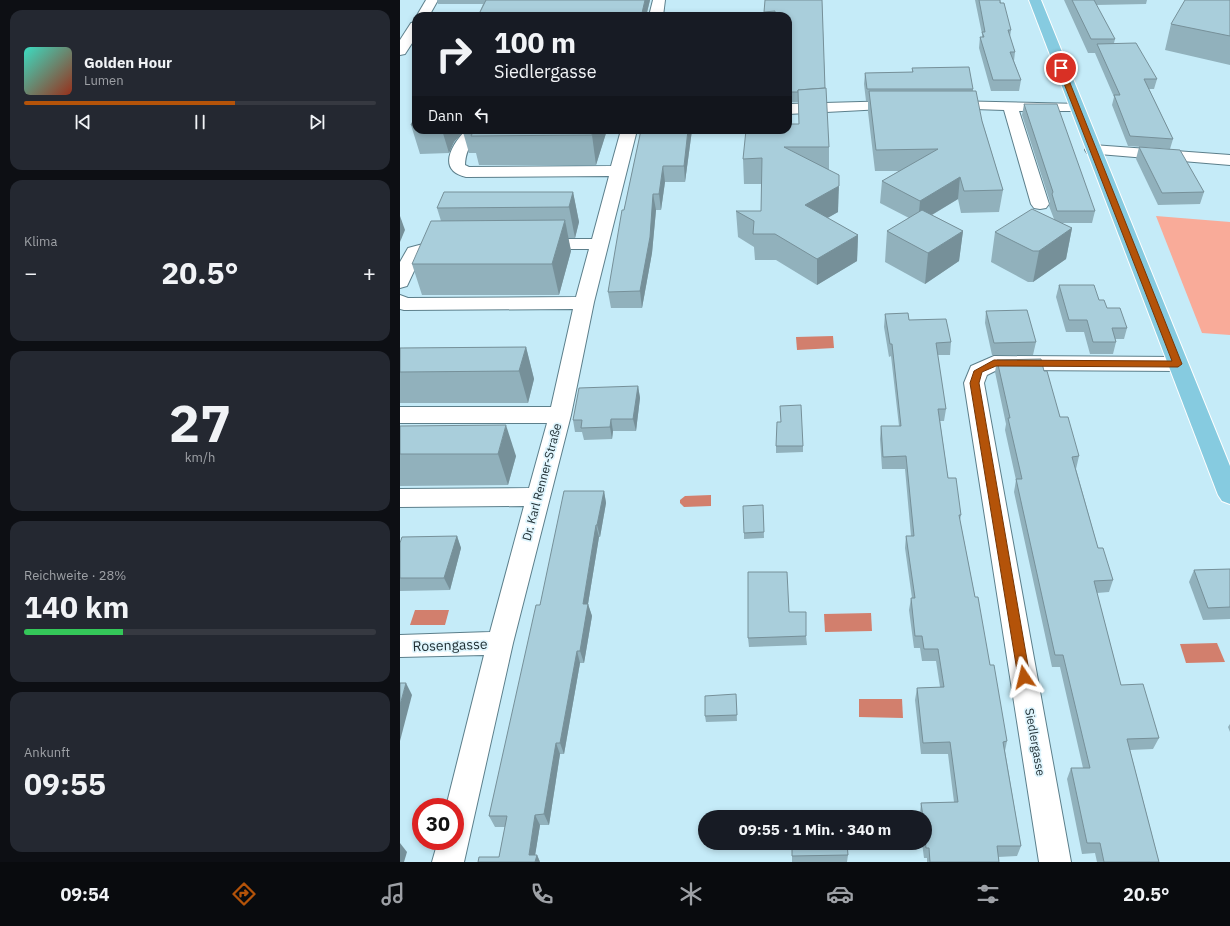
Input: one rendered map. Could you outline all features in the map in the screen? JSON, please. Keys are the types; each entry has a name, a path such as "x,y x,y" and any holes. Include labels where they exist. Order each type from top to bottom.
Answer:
{"main road":[{"path":"1035,0 1230,495"}],"street":[{"path":"424,12 432,0"},
{"path":"657,12 659,0"},
{"path":"400,51 412,32"},
{"path":"792,109 910,105"},
{"path":"933,105 1076,107"},
{"path":"1010,106 1040,204"},
{"path":"468,134 457,160 457,167 466,172 618,171"},
{"name":"Dr. Karl Renner-Straße","path":"463,798 500,643 560,415 584,302 628,134"},
{"path":"1093,150 1230,160"},
{"path":"522,244 599,244"},
{"path":"400,282 414,252 438,245 461,245"},
{"path":"400,301 404,304 549,304 584,302"},
{"name":"Siedlergasse","path":"1055,862 974,383 978,371 994,363 1178,364"},
{"path":"400,415 560,415"},
{"path":"400,498 538,497"},
{"name":"Rosengasse","path":"400,646 500,643"},
{"path":"448,862 451,850"}],"shaded area":[{"path":"1156,216 1230,222 1230,335 1202,333"},
{"path":"833,336 834,348 797,350 796,337"},
{"path":"711,495 711,506 684,507 680,503 680,500 685,496"},
{"path":"415,610 449,610 445,625 410,625"},
{"path":"871,613 872,631 825,632 824,614"},
{"path":"1217,643 1225,662 1186,663 1180,644"},
{"path":"859,699 902,699 903,718 859,717"}],"building":[{"path":"486,0 645,0 642,12 480,12"},
{"path":"765,0 822,0 825,88 798,90 798,92 792,92 792,12 764,12"},
{"path":"979,0 1000,0 1000,3 1004,3 1011,30 1008,30 1015,52 1010,52 1021,80 993,80 980,37 984,37 982,32 985,32"},
{"path":"1072,0 1094,0 1115,39 1091,39"},
{"path":"1185,0 1230,0 1230,36 1171,24"},
{"path":"1136,43 1157,79 1144,79 1173,139 1130,136 1114,95 1120,95 1097,44"},
{"path":"969,67 973,89 867,89 865,73 913,72 912,68"},
{"path":"826,88 829,147 784,147 839,175 839,186 805,205 858,235 817,259 775,234 753,234 754,221 736,211 761,211 762,158 743,159 746,134 792,134 792,124 799,124 798,90"},
{"path":"869,91 976,91 982,121 1003,190 964,191 960,177 920,201 882,181 938,149 876,150"},
{"path":"1024,104 1057,104 1095,211 1057,211 1052,194 1053,192"},
{"path":"472,134 592,134 592,135 471,136"},
{"path":"640,134 688,134 684,166 663,166 659,194 653,194 650,237 640,291 608,292 622,210 624,210"},
{"path":"1139,147 1180,150 1204,192 1162,193"},
{"path":"444,192 573,192 569,207 437,208"},
{"path":"1032,209 1072,228 1039,251 1033,251 995,232"},
{"path":"922,210 963,231 928,253 887,231"},
{"path":"565,220 552,264 412,264 431,221"},
{"path":"1059,285 1094,285 1099,300 1104,300 1107,308 1120,308 1127,328 1112,328 1116,342 1093,342 1087,320 1069,320"},
{"path":"1027,310 1036,342 994,343 986,311"},
{"path":"908,313 909,320 946,319 951,342 936,343 946,409 938,409 948,478 956,478 961,515 959,515 975,597 978,597 990,665 994,665 1007,741 1003,742 1021,846 997,846 999,862 930,862 929,850 932,850 932,810 922,810 921,803 958,802 950,742 923,743 917,688 944,687 938,649 924,649 922,636 915,636 911,598 915,598 906,536 914,536 906,456 883,457 881,426 901,426 892,344 890,344 885,314"},
{"path":"526,347 519,371 400,372 400,348"},
{"path":"1041,359 1044,371 1047,371 1060,417 1068,417 1079,456 1072,457 1098,548 1103,548 1113,580 1094,581 1121,685 1143,684 1159,738 1127,739 1159,862 1104,862 1100,843 1087,843 1071,768 1090,768 1063,655 1055,655 1016,479 1022,479 997,360"},
{"path":"638,386 633,419 611,419 610,427 581,428 582,420 573,420 579,388"},
{"path":"801,405 803,446 776,446 777,422 781,422 780,406"},
{"path":"506,425 498,454 400,454 400,426"},
{"path":"564,491 604,491 596,525 583,604 588,604 580,651 577,651 560,743 556,743 544,814 535,815 529,855 537,855 535,862 478,862 479,857 499,857 507,816 489,816 536,605 540,605"},
{"path":"763,505 764,532 744,533 743,506"},
{"path":"457,536 444,578 400,578 400,543 402,537"},
{"path":"1230,569 1230,607 1208,608 1194,570"},
{"path":"748,572 787,572 789,612 806,612 806,636 748,638"},
{"path":"400,683 406,683 400,705"},
{"path":"736,694 737,715 705,716 705,696"},
{"path":"792,850 848,850 848,855 792,856"}],"route":[{"path":"1024,677 974,383 978,371 994,363 1178,364 1061,68"}]}
